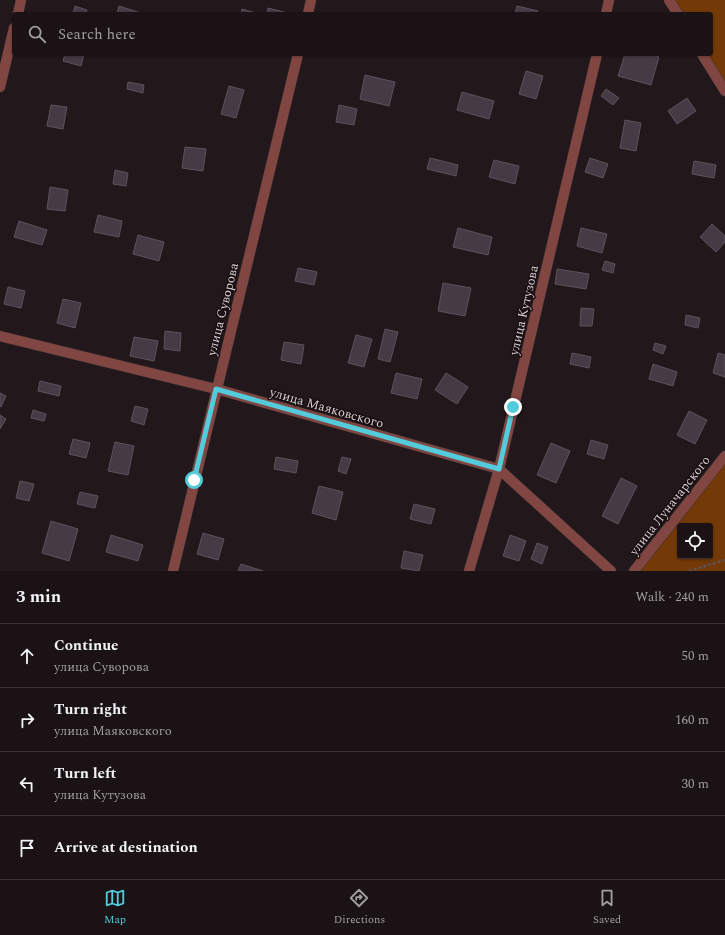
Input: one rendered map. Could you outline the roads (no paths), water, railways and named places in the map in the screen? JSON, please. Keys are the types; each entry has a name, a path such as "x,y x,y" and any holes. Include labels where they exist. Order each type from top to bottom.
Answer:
{"street":[{"path":"18,12 21,0"},
{"path":"308,12 311,0"},
{"path":"606,12 609,0"},
{"path":"669,0 677,12"},
{"path":"0,87 2,70 12,35"},
{"name":"улица Суворова","path":"173,571 298,56"},
{"name":"улица Кутузова","path":"469,571 499,469 597,56"},
{"path":"703,56 725,91"},
{"name":"улица Маяковского","path":"0,336 216,389 499,469 611,571"},
{"name":"улица Луначарского","path":"634,571 725,456"}]}
